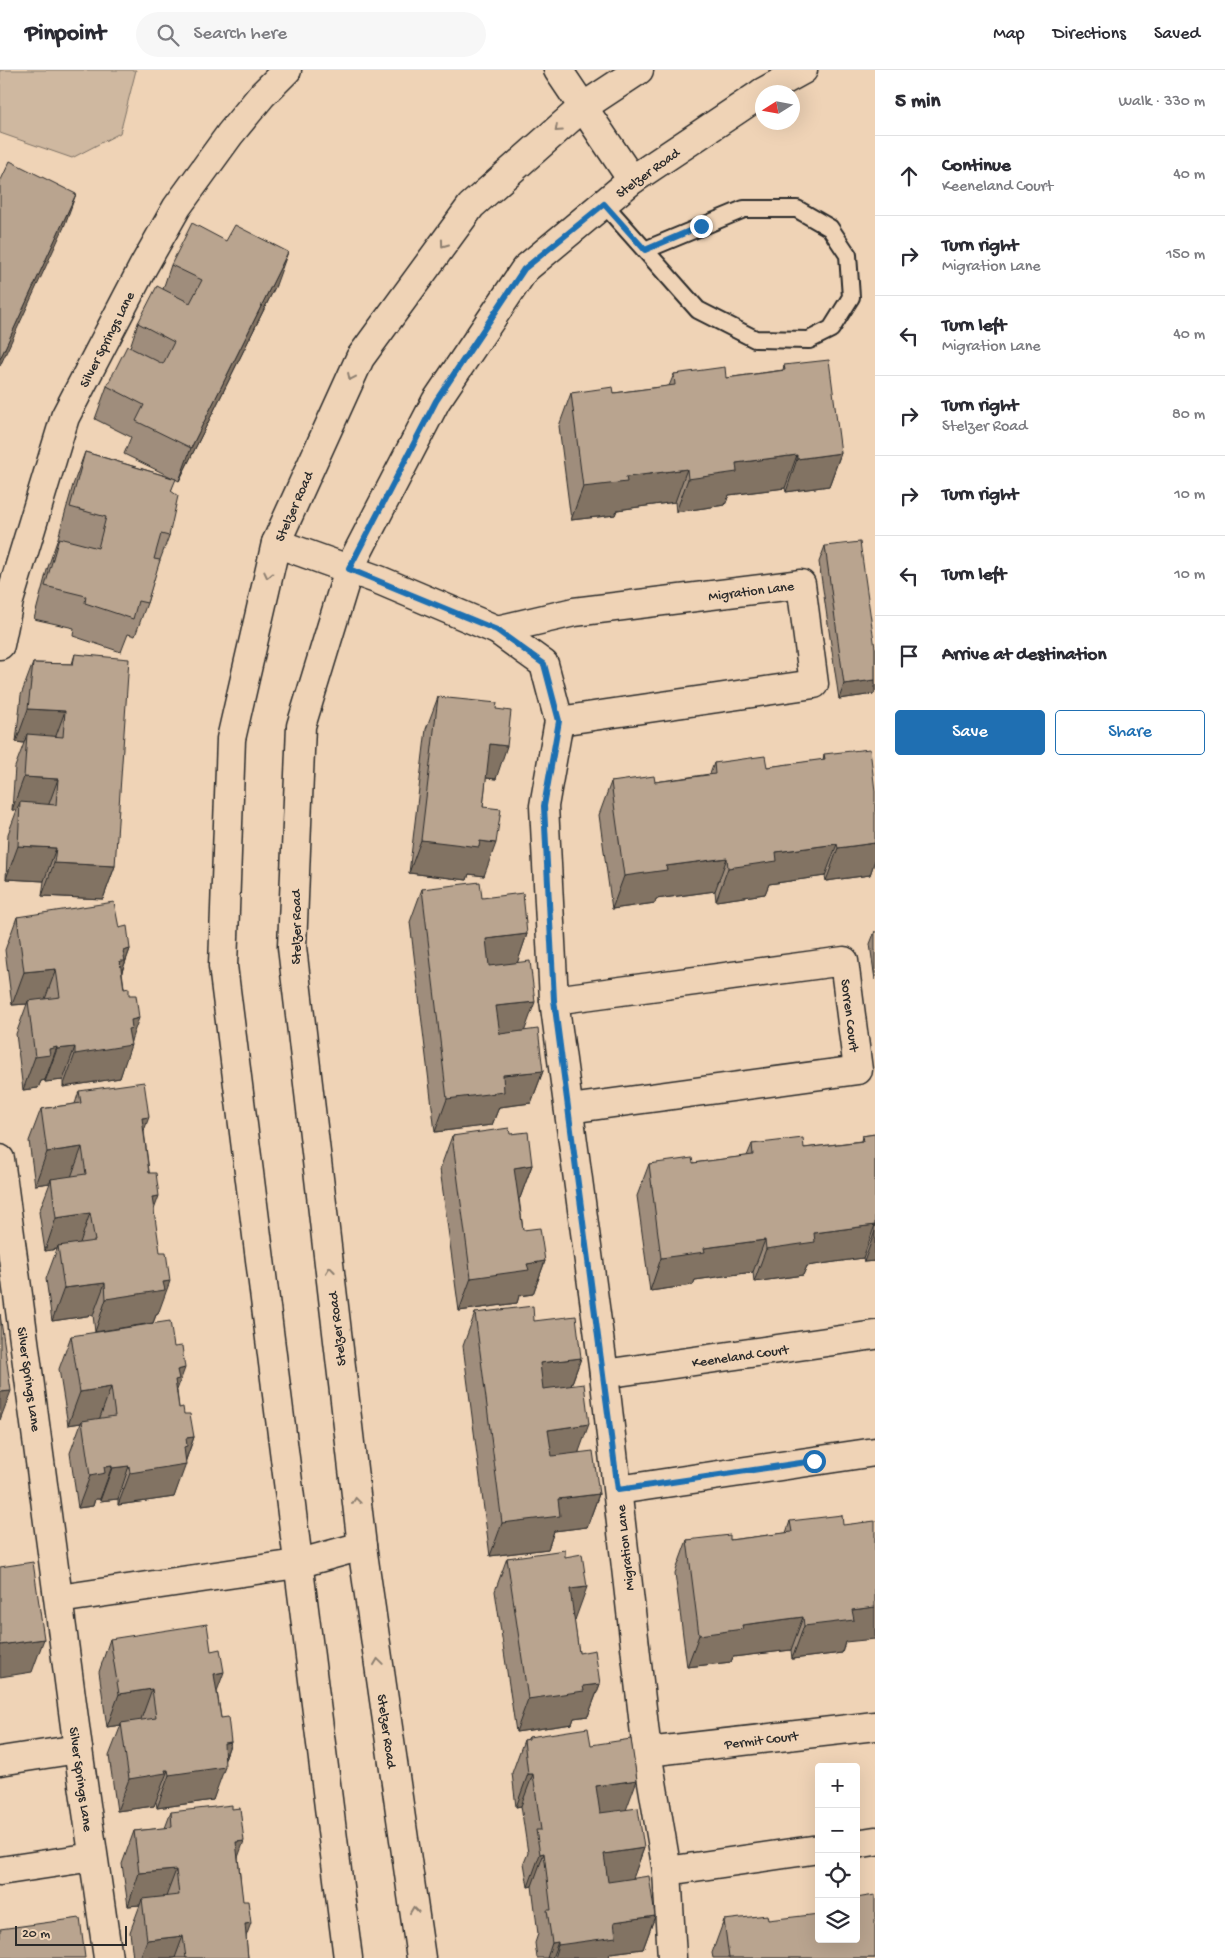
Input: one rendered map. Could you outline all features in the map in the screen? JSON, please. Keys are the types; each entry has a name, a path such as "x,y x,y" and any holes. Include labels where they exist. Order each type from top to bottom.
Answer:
{"street":[{"name":"Silver Springs Lane","path":"0,645 4,601 65,417 177,207 243,118 262,95 287,70"},
{"path":"558,70 632,180"},
{"name":"Stelzer Road","path":"348,1958 223,966 231,740 276,542 360,358 471,206 582,107 640,70"},
{"name":"Stelzer Road","path":"777,85 803,70"},
{"name":"Stelzer Road","path":"421,1958 362,1546 292,947 301,726 349,569 436,401 524,269 632,180 755,98"},
{"name":"Migration Lane","path":"276,542 349,569 497,630 544,664 559,721 544,806 554,1000 604,1374 646,1752 667,1871 672,1958"},
{"name":"Migration Lane","path":"497,630 574,612 801,584 814,684 559,721"},
{"name":"Sorren Court","path":"554,1000 844,961 858,1070 569,1109"},
{"name":"Silver Springs Lane","path":"0,1159 6,1254 59,1599 108,1958"},
{"name":"Keeneland Court","path":"604,1374 875,1335"},
{"path":"618,1490 875,1452"},
{"path":"59,1599 297,1564 362,1546"},
{"name":"Permit Court","path":"646,1752 875,1726"},
{"path":"0,1761 78,1749"},
{"path":"860,1843 875,1841"},
{"path":"667,1871 815,1850"},
{"path":"0,1871 93,1857"}],"lane":[{"path":"604,204 698,310 755,339 809,340 831,329 851,298 848,255 830,228 797,209 744,209 645,250"}],"shaded area":[{"path":"0,70 136,70 120,133 72,158 0,133"}],"building":[{"path":"10,161 76,194 0,359 0,182"},
{"path":"192,223 226,241 235,225 288,252 191,448 136,421 144,405 107,386 127,346 163,364 174,342 138,323 157,286 190,303 202,280 171,265"},
{"path":"829,360 841,453 797,459 797,455 736,463 737,472 688,479 687,469 626,477 627,482 583,487 571,393 613,387 614,393 675,385 674,374 725,367 726,378 785,370 784,365"},
{"path":"85,452 176,479 171,491 178,496 169,536 161,534 154,559 160,560 147,603 138,601 133,619 85,603 86,596 45,586 59,538 98,548 106,517 70,507"},
{"path":"860,542 875,648 875,680 844,684 825,546"},
{"path":"75,654 129,659 115,866 54,863 56,848 18,846 20,802 56,805 58,779 24,777 27,734 63,737 65,711 28,709 33,663 73,664"},
{"path":"438,697 497,703 496,709 511,711 507,746 490,744 483,807 501,809 496,843 480,841 479,847 421,840"},
{"path":"870,749 875,791 875,843 838,848 837,844 776,852 777,861 728,868 727,858 666,866 667,870 624,876 611,782 654,776 655,782 715,774 714,763 765,756 767,767 825,759 824,754"},
{"path":"480,882 482,898 523,893 527,934 486,939 489,966 530,961 535,1002 496,1006 500,1034 538,1029 543,1071 503,1075 504,1092 447,1099 422,889"},
{"path":"114,902 119,928 127,926 130,949 123,951 125,961 120,961 124,989 129,988 129,995 136,995 139,1018 131,1020 132,1028 128,1029 131,1045 75,1054 75,1047 57,1049 57,1047 49,1049 50,1055 35,1057 28,1001 60,997 56,969 24,972 17,917"},
{"path":"144,1082 149,1117 142,1118 149,1173 156,1173 159,1196 152,1197 160,1252 166,1252 170,1281 163,1282 165,1290 106,1299 105,1283 64,1288 58,1246 95,1241 90,1213 56,1218 51,1179 86,1174 82,1147 47,1152 41,1109 81,1103 79,1091"},
{"path":"509,1128 510,1134 528,1132 532,1165 514,1168 523,1230 540,1228 545,1261 527,1264 529,1270 471,1278 452,1136"},
{"path":"875,1134 875,1225 814,1233 815,1242 766,1249 765,1240 704,1248 705,1252 661,1258 649,1164 692,1158 693,1163 753,1155 752,1144 803,1138 804,1148 863,1141 862,1136"},
{"path":"533,1306 534,1321 576,1316 581,1358 540,1363 543,1389 584,1384 589,1424 548,1430 552,1456 593,1451 599,1494 558,1499 560,1516 502,1523 475,1313"},
{"path":"0,1314 11,1391 0,1392"},
{"path":"170,1321 174,1347 182,1346 185,1368 177,1370 179,1379 175,1380 179,1408 183,1407 184,1414 190,1414 194,1437 186,1438 187,1446 184,1447 186,1464 130,1473 129,1466 104,1467 105,1473 90,1476 82,1421 115,1416 111,1387 80,1392 71,1336"},
{"path":"842,1515 843,1525 875,1521 875,1607 852,1610 854,1620 804,1626 803,1617 742,1625 743,1629 699,1635 687,1540 730,1535 730,1540 792,1532 790,1521"},
{"path":"565,1550 565,1557 582,1554 587,1587 570,1589 579,1653 595,1650 600,1684 583,1686 584,1691 528,1699 507,1558"},
{"path":"33,1562 44,1639 0,1645 0,1567"},
{"path":"207,1624 211,1651 220,1649 224,1672 214,1674 221,1718 228,1717 231,1742 224,1743 225,1767 169,1775 168,1770 165,1770 166,1773 129,1779 121,1723 156,1718 152,1689 119,1694 110,1639"},
{"path":"588,1728 591,1745 631,1739 637,1780 596,1786 600,1813 638,1808 644,1848 604,1854 608,1882 649,1876 655,1916 614,1922 616,1937 558,1945 558,1942 552,1943 547,1910 551,1910 544,1853 540,1854 536,1830 541,1830 533,1774 528,1774 524,1740 529,1739 529,1737"},
{"path":"232,1805 232,1809 240,1808 244,1841 236,1842 243,1901 248,1901 251,1923 245,1924 248,1958 186,1958 183,1936 147,1940 142,1899 179,1895 176,1870 139,1873 134,1831 172,1827 171,1812"},
{"path":"875,1895 875,1958 729,1958 724,1920 767,1915 768,1920 815,1914 815,1943 860,1943 860,1897"},
{"path":"80,1918 85,1958 0,1958 0,1929"}],"route":[{"path":"701,226 645,250 604,204 524,269 436,401 349,569 497,630 544,664 559,721 544,806 554,1000 618,1490 814,1461"}]}
